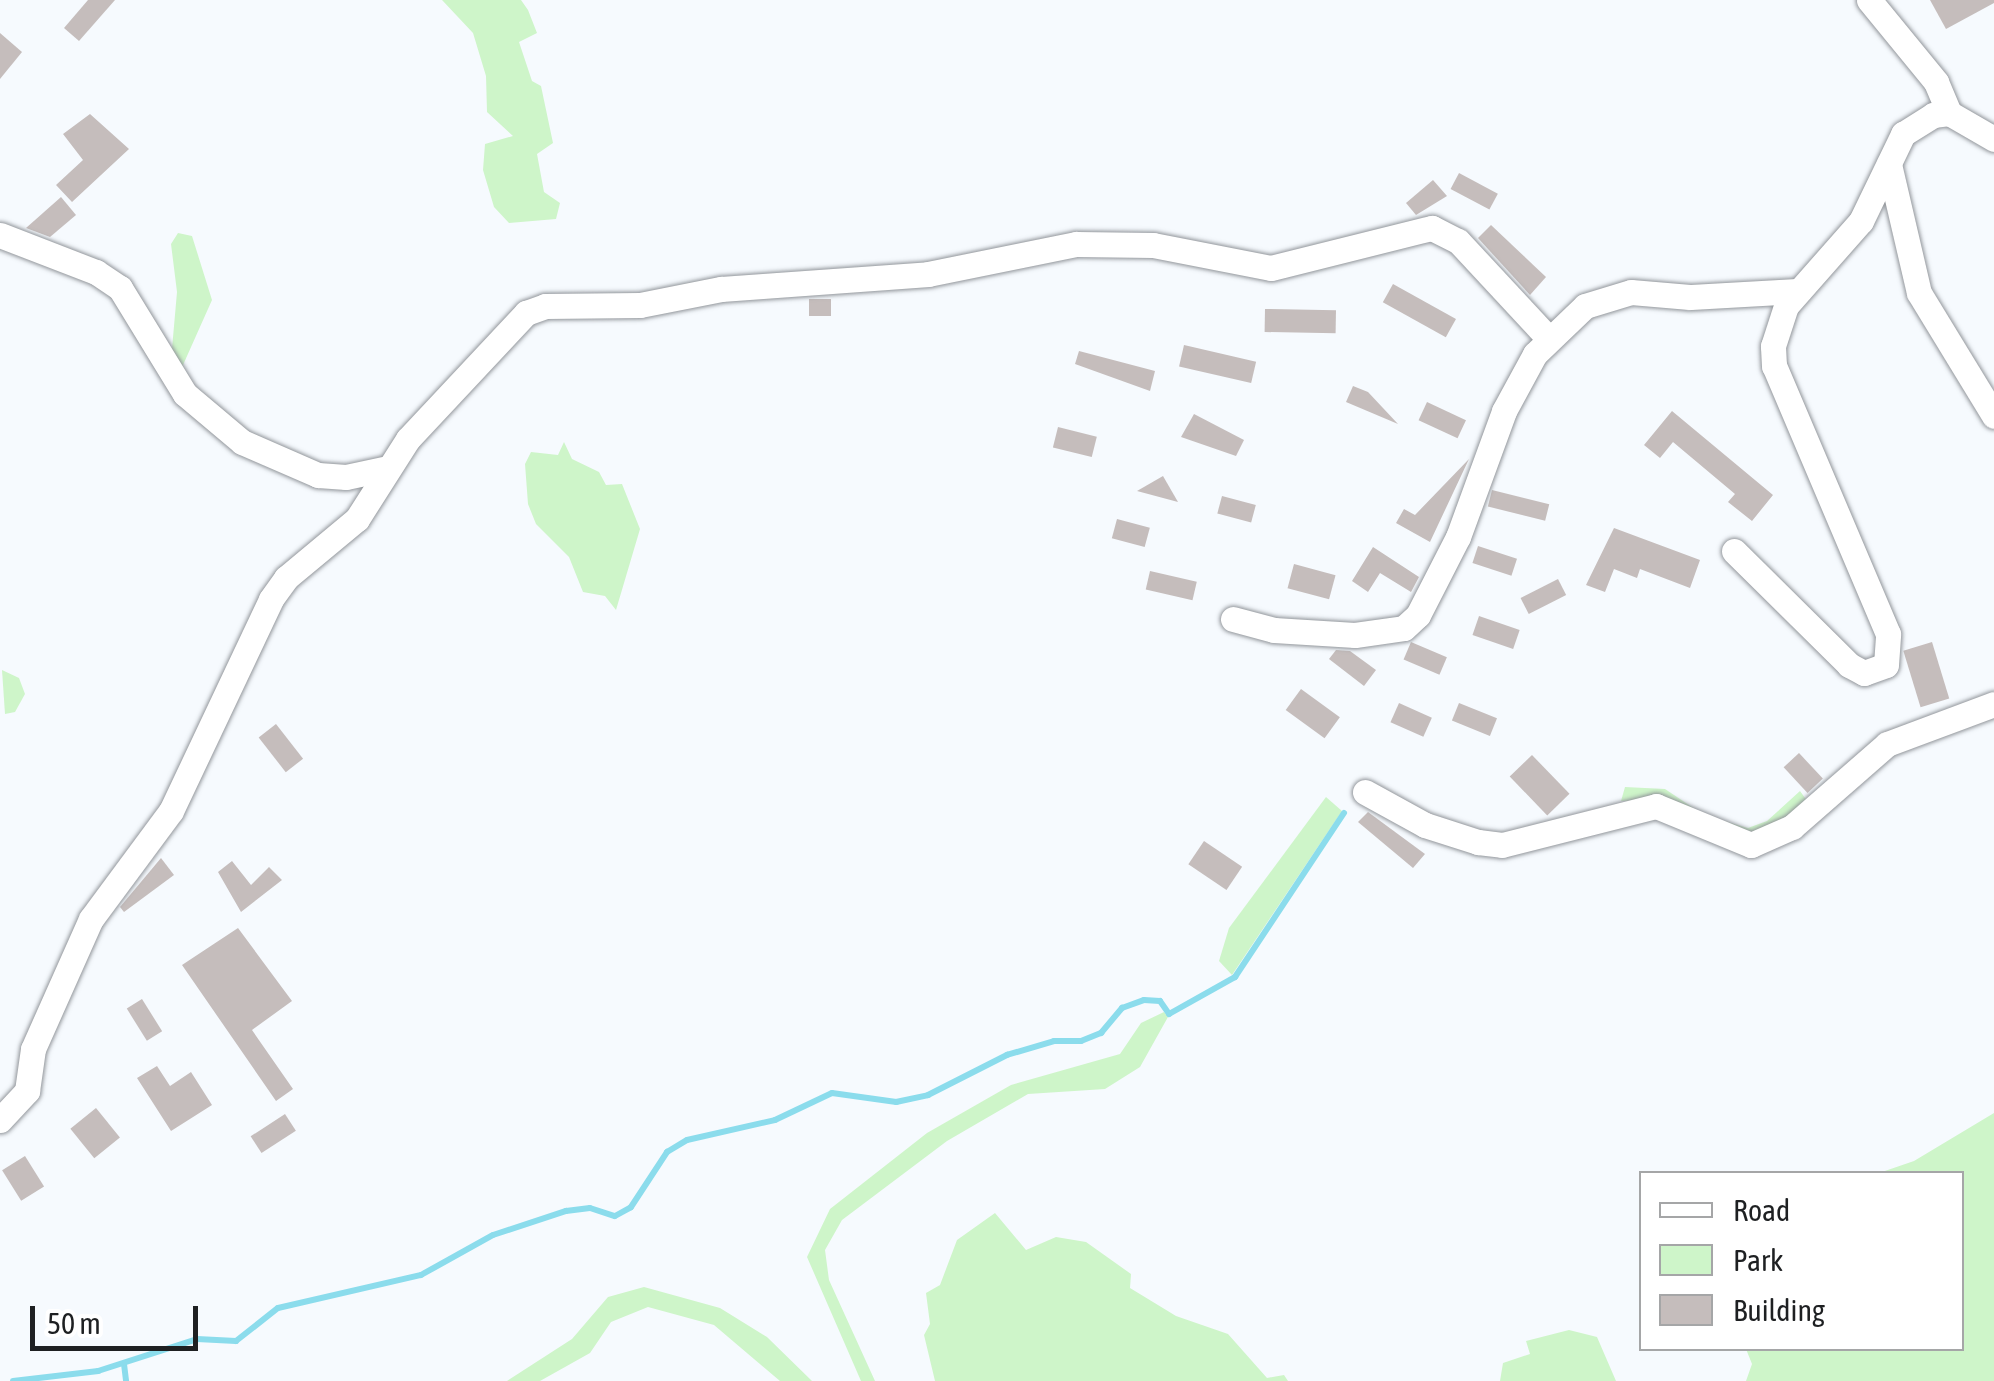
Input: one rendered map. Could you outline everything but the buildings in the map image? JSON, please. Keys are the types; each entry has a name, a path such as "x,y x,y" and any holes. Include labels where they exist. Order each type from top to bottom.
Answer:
{"street":[{"path":"1869,0 1936,82 1949,113 1994,140"},
{"path":"1734,552 1848,665 1864,673 1886,664 1888,634 1774,366 1778,322 1798,291 1861,221 1888,159 1915,124 1949,113"},
{"path":"1888,159 1919,293 1994,416"},
{"path":"0,1120 27,1091 33,1049 90,919 172,811 271,600 286,578 357,520 388,468 510,326 545,306 640,305 721,289 928,274 1059,245 1152,246 1271,268 1432,228 1458,241 1549,339"},
{"path":"0,235 96,272 120,288 184,394 242,442 318,475 346,477 388,468"},
{"path":"1233,619 1274,630 1355,635 1404,628 1418,616 1458,538 1504,410 1549,339 1585,306 1612,295 1798,291"},
{"path":"1365,792 1426,825 1478,842 1512,843 1656,806 1751,846 1792,827 1887,744 1994,704"}],"green space":[{"path":"442,0 521,0 528,10 537,33 519,42 532,81 541,86 553,143 537,154 544,192 560,203 556,219 509,223 494,207 483,170 485,144 513,136 487,112 486,76 473,33"},
{"path":"178,233 192,236 212,300 179,374 171,360 177,292 171,244"},
{"path":"564,442 572,459 599,472 606,485 622,484 640,529 616,610 605,596 583,592 569,557 536,524 528,504 525,464 531,452 558,455"},
{"path":"2,670 19,678 25,694 15,712 5,714"},
{"path":"1625,787 1665,789 1704,815 1748,828 1767,821 1800,791 1810,805 1753,839 1651,800 1621,801"},
{"path":"1326,797 1342,811 1232,975 1219,961 1229,928"},
{"path":"1164,1012 1168,1017 1140,1067 1105,1089 1028,1094 947,1141 842,1220 825,1250 829,1280 875,1381 861,1381 807,1257 830,1209 927,1133 1011,1085 1120,1054 1141,1023"},
{"path":"1994,1113 1994,1381 1746,1381 1752,1364 1747,1351 1964,1351 1964,1171 1885,1171 1914,1161"},
{"path":"995,1213 1026,1250 1056,1237 1086,1242 1131,1274 1130,1288 1176,1316 1228,1334 1267,1378 1284,1375 1288,1381 935,1381 924,1335 930,1324 926,1293 940,1285 957,1240"},
{"path":"644,1287 720,1308 767,1337 812,1381 780,1381 714,1325 648,1307 611,1322 590,1353 540,1381 507,1381 572,1339 608,1297"},
{"path":"1569,1330 1597,1337 1616,1381 1500,1381 1503,1363 1530,1354 1526,1341"}],"waterway":[{"path":"13,1381 98,1371 197,1339 236,1341 278,1308 421,1275 493,1235 566,1211 590,1208 615,1216 631,1207 667,1152 687,1140 775,1120 832,1093 896,1102 928,1095 1007,1055 1054,1041 1081,1041 1101,1033 1122,1008 1144,1000 1160,1001 1169,1014 1235,977 1344,813"},
{"path":"124,1364 126,1381"}]}
